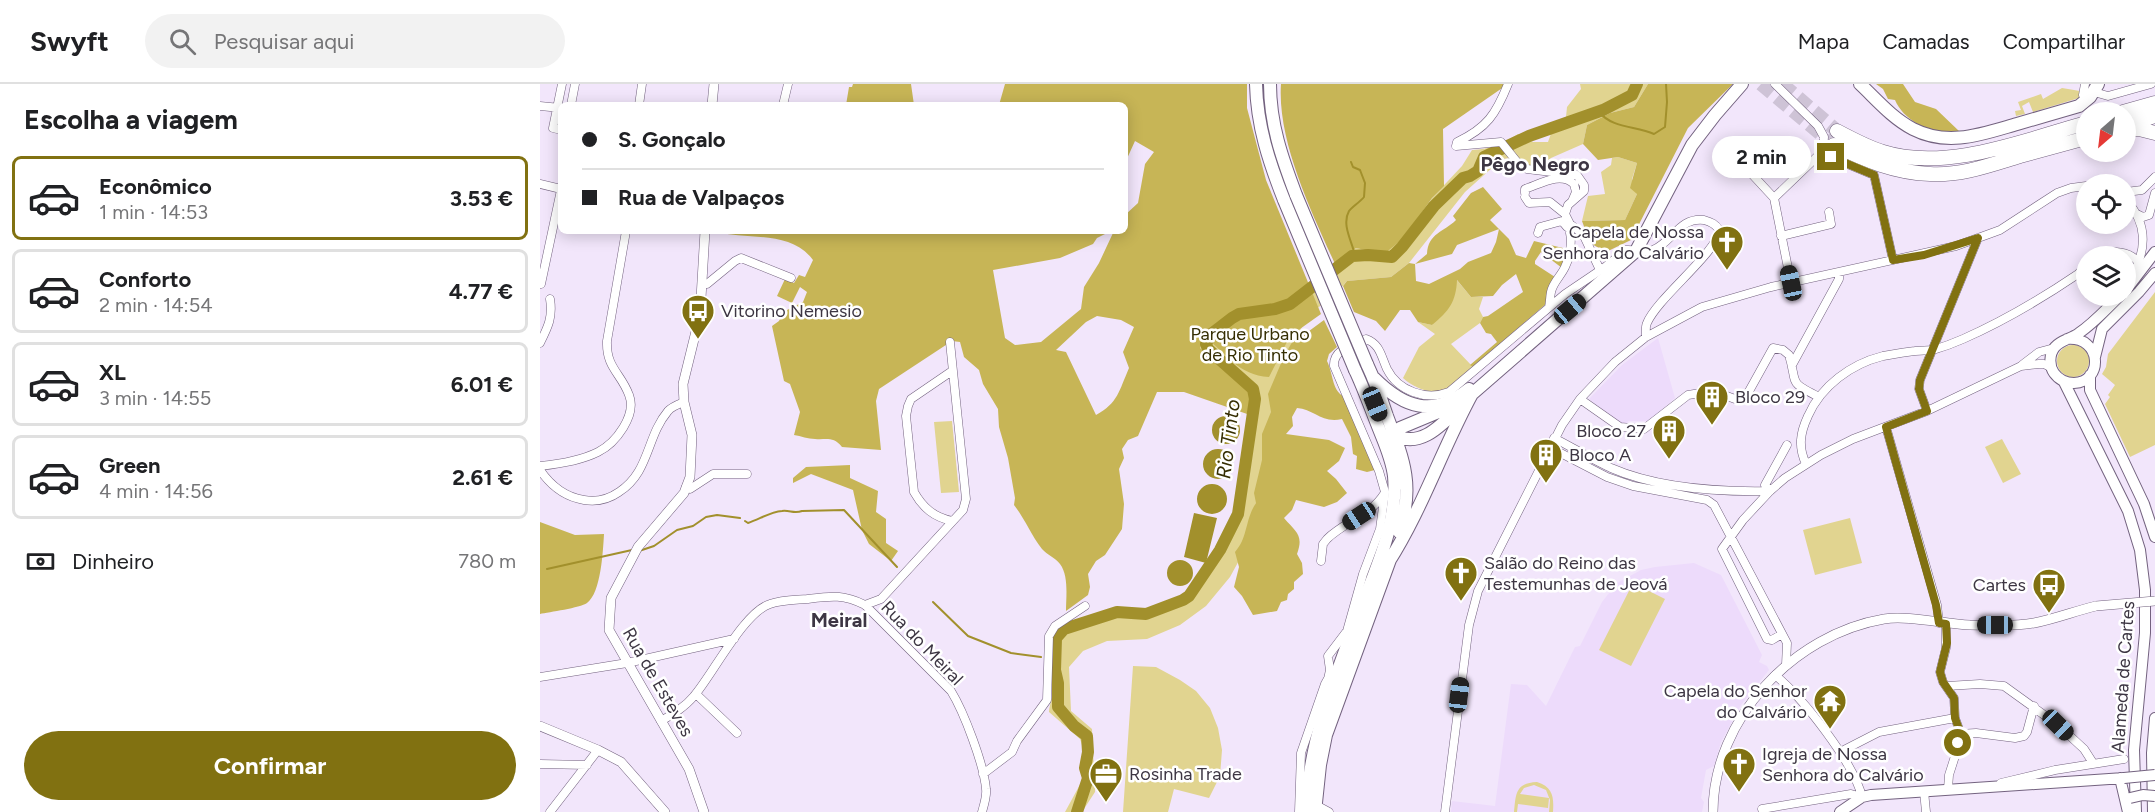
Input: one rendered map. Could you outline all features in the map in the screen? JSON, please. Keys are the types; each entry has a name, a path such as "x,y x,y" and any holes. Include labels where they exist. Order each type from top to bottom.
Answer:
{"highway":[{"path":"2136,108 2155,103"},
{"path":"2136,122 2155,116"},
{"path":"1831,142 1884,153 1930,159 1968,156 2076,126"},
{"path":"2136,129 2155,132"},
{"path":"1831,142 1859,158 1880,165 1931,174 1970,171 2076,141"}],"main road":[{"path":"1257,84 1257,109 1266,152 1366,394 1394,474 1395,498 1392,520 1317,730 1310,773 1312,810"},
{"path":"1270,84 1270,107 1278,148 1372,376 1406,471 1407,499 1402,522 1326,735 1312,810"},
{"path":"1387,450 1395,435 1403,427 1454,406 1472,394 1636,251 1687,153 1706,126 1742,84"},
{"path":"1860,84 1889,112 1914,130 1950,139 1974,137 2079,106 2091,90"},
{"path":"2136,277 2155,252"},
{"path":"2155,273 2102,329 2095,364 2090,375 2090,390 2144,504 2155,537"},
{"path":"2090,375 2078,383 2064,382 2052,369 2051,354 2054,348 2079,333 2109,306"},
{"path":"2067,339 2075,338 2088,345 2095,358"},
{"path":"1372,376 1395,397 1413,405 1429,406 1455,399 1482,378 1496,372"},
{"name":"Alameda de Cartes","path":"2064,382 2128,511 2140,550 2146,611 2134,750 2136,812"},
{"path":"1366,394 1375,404 1386,429 1395,435"},
{"path":"1388,563 1401,542 1458,419 1472,394"},
{"path":"2146,611 2149,620 2155,622"},
{"name":"Alameda de Cartes","path":"2154,812 2152,753 2155,718"},
{"path":"1840,812 1862,798 1948,789 2155,776"},
{"path":"2122,778 2128,804 2143,795 2155,796"}],"street":[{"path":"560,102 562,84"},
{"path":"572,102 575,84"},
{"path":"639,102 642,84"},
{"path":"712,102 714,84"},
{"path":"784,102 788,84"},
{"path":"1508,84 1497,109 1483,128 1456,144 1458,146 1503,143 1518,163 1527,169 1577,175 1584,185 1584,191 1573,199"},
{"path":"1775,84 1818,126 1824,137 1831,142 1839,161 1874,175 1893,260"},
{"path":"2091,90 2108,96 2151,84"},
{"path":"540,106 558,108"},
{"path":"558,111 553,128 558,129"},
{"path":"1774,198 1831,142"},
{"path":"1724,144 1774,198 1791,283"},
{"path":"2136,191 2142,190 2155,177"},
{"path":"1549,307 1551,292 1568,258 1573,231 1565,214 1550,202 1529,203 1525,189 1548,181 1564,179 1574,184 1576,192 1565,214"},
{"path":"540,184 558,188"},
{"path":"1444,812 1471,612 1481,584 1554,438 1580,399 1615,362 1646,337 1702,307 1791,283 1924,255 1978,238 2000,230 2057,193 2076,187"},
{"path":"2136,214 2143,217 2149,215 2155,193"},
{"path":"541,284 544,251 558,200"},
{"path":"1781,236 1831,224 1829,212"},
{"path":"2136,218 2142,231 2143,241 2143,251 2136,268"},
{"path":"1538,233 1540,227 1562,220 1573,231 1583,234 1600,270"},
{"path":"1299,812 1301,753 1328,679 1328,656 1347,631 1363,574 1380,529 1384,492 1380,471 1334,366 1334,358 1338,352 1366,339 1374,342 1388,371 1408,390 1419,395 1449,393 1549,307 1626,250 1645,252 1656,248 1676,229 1690,222 1697,220 1710,222 1719,230 1716,243 1680,281 1647,322 1646,337"},
{"path":"625,234 606,354 629,394 632,406 630,417 623,429 600,451 573,461 540,468 548,482 573,498 593,501 613,496 630,485 642,470 655,436 669,410 684,402"},
{"name":"Rua de Esteves","path":"704,812 689,769 609,630 611,598 638,547 675,506 690,477 692,435 684,402 683,384 700,315 705,234"},
{"path":"1927,411 1919,384 1978,238"},
{"path":"703,284 741,258 791,278"},
{"path":"2136,259 2139,263"},
{"path":"1792,365 1839,279 1839,272"},
{"path":"1806,464 1802,455 1801,435 1812,405 1842,375 1881,357 1932,350 2011,316 2076,275"},
{"path":"540,343 550,324 552,310 550,299"},
{"path":"865,606 880,598 963,510 966,499 950,342"},
{"path":"1580,399 1620,428 1644,429 1688,395 1713,391 1735,399 1743,398 1773,348 1786,352 1792,365 1793,379 1797,384 1819,397"},
{"path":"1782,634 1770,640 1765,635 1723,553 1723,546 1770,490 1806,464 1853,439 1927,411 2021,366 2039,352 2054,348"},
{"path":"2021,366 2039,364 2052,369"},
{"path":"940,534 936,517 914,492 906,416 912,399 952,371"},
{"path":"938,382 954,387"},
{"path":"1886,427 1947,643 1940,672 1943,682 1954,698 1955,718 1959,724 1957,750 1949,775 1948,789"},
{"path":"1554,438 1612,468 1636,476 1688,486 1770,490"},
{"path":"1770,490 1765,484 1787,445"},
{"path":"1549,447 1633,486 1707,500 1714,505 1787,644 1786,665"},
{"path":"686,488 690,489 713,474 747,474"},
{"path":"1321,561 1323,544 1327,539 1372,508 1380,501 1384,492"},
{"path":"936,517 952,521"},
{"name":"Rua do Meiral","path":"661,721 686,704 696,694 734,639 758,610 771,603 835,596 850,598 865,606 876,616 951,691 960,706 983,774 987,791 982,812"},
{"path":"876,616 880,598"},
{"path":"1713,812 1716,782 1731,737 1744,713 1786,665 1838,632 1885,619 1904,618 1943,624 2035,623 2096,606 2155,601"},
{"path":"983,774 1012,752 1017,741 1047,700 1049,636 1055,626 1085,606"},
{"path":"540,677 627,663 734,639"},
{"path":"1787,644 1802,653"},
{"path":"1328,679 1340,663"},
{"path":"1775,675 1793,691 1840,752 1853,775 1862,798"},
{"path":"1947,687 1980,684 2004,686 2058,725 2084,749 2092,763"},
{"path":"696,694 737,733"},
{"path":"1959,734 2015,738 2024,736 2034,706"},
{"path":"1840,752 1879,732 1955,718"},
{"path":"540,726 621,762 665,812"},
{"path":"1300,776 1306,752 1317,730"},
{"path":"550,812 598,750"},
{"path":"1994,787 2020,777 2124,759"},
{"path":"540,764 587,765"},
{"path":"1924,791 1926,812"},
{"path":"1762,809 1851,794 1862,798"},
{"path":"1312,810 1329,812"}],"shaded area":[{"path":"1658,338 1675,398 1649,421 1628,421 1622,426 1589,399 1622,365"},
{"path":"1694,563 1721,575 1762,655 1759,662 1767,666 1769,670 1741,705 1721,742 1714,766 1706,770 1701,798 1704,802 1702,812 1451,812 1452,801 1495,806 1511,684 1527,685 1546,706 1575,647 1580,646 1602,602 1617,583 1641,570"}],"green space":[{"path":"853,84 911,84 914,102 846,102 849,87"},
{"path":"1005,84 1247,84 1247,108 1266,180 1321,314 1290,336 1269,377 1241,368 1205,337 1200,348 1249,390 1250,415 1184,392 1157,392 1138,436 1128,440 1122,449 1124,458 1119,469 1124,504 1122,529 1105,555 1096,561 1088,574 1090,587 1088,595 1066,611 1065,574 1058,562 1042,549 1014,505 1015,498 1008,458 999,427 998,409 983,384 979,370 964,357 960,342 952,341 879,389 876,401 881,450 842,447 833,440 794,435 800,412 790,384 784,381 772,326 779,321 783,312 803,302 807,292 800,287 792,303 777,296 785,279 794,283 799,275 805,277 813,260 803,250 780,240 726,234 1105,234 1097,238 1093,244 1060,258 993,270 1005,338 1015,345 1041,342 1081,309 1084,287 1099,263 1113,234 1128,234 1128,212 1138,203 1145,164 1154,152 1135,141 1128,156 1128,102 1000,102","holes":["1097,316 1121,320 1134,327 1123,352 1129,368 1113,401 1096,415 1066,352 1056,350 1086,322"]},
{"path":"1281,84 1508,84 1443,129 1444,186 1432,198 1404,238 1384,254 1356,248 1335,264 1307,200 1290,153 1281,106"},
{"name":"Parque Urbano de Rio Tinto","path":"1580,84 1648,84 1634,107 1610,113 1587,125 1583,144 1551,158 1538,168 1530,166 1524,172 1513,170 1512,158 1502,159 1465,192 1409,263 1391,277 1347,281 1332,298 1313,311 1285,354 1248,544 1230,577 1206,606 1180,625 1147,639 1107,641 1083,651 1069,667 1071,711 1092,729 1094,772 1096,774 1095,792 1082,812 1065,812 1083,779 1083,749 1080,739 1049,712 1054,688 1051,674 1051,640 1064,624 1093,618 1119,607 1141,612 1184,596 1208,561 1236,510 1250,415 1249,390 1200,348 1208,330 1289,300 1356,248 1384,253 1404,238 1432,198 1462,166 1472,150 1496,145 1518,134 1533,142 1548,142 1554,125 1566,117 1567,107 1581,89"},
{"path":"1648,84 1733,84 1688,128 1631,240 1606,252 1590,243 1582,221 1625,220 1637,194 1630,188 1637,163 1618,157 1598,160 1583,144 1587,125 1610,113 1634,107"},
{"path":"1876,84 1903,84 1915,102 1936,109 1960,132 1941,133 1913,121 1899,108 1895,100 1888,99 1883,89"},
{"path":"2062,88 2080,91 2079,98 2033,112 2029,102 2022,106 2025,114 2016,116 2015,111 2021,110 2018,102 2041,94 2043,99"},
{"path":"1618,157 1637,163 1632,179 1637,194 1625,220 1582,221 1588,196 1605,194 1601,172 1611,165 1612,158"},
{"path":"1483,187 1502,209 1490,220 1499,229 1457,245 1452,254 1415,264 1427,254 1433,237 1456,220 1453,216 1471,193"},
{"path":"1499,229 1509,239 1516,255 1526,258 1534,241 1567,249 1562,268 1541,252 1535,264 1555,277 1547,303 1473,367 1470,365 1497,342 1491,334 1486,333 1480,323 1483,317 1488,316 1523,292 1516,274 1493,296 1471,297 1457,280 1451,306 1432,325 1418,322 1410,310 1400,310 1385,331 1376,321 1354,312 1343,286 1347,281 1391,277 1409,263 1415,264 1416,281 1429,284 1460,269 1468,262 1491,253"},
{"path":"1456,279 1471,297 1483,297 1479,309 1483,317 1480,323 1451,344 1473,367 1447,389 1435,392 1423,390 1403,378 1419,347 1435,334 1418,322 1432,325"},
{"path":"2155,292 2155,445 2130,457 2105,404 2115,385 2102,374 2106,367 2108,354"},
{"path":"1324,320 1337,347 1329,354 1327,361 1335,385 1343,396 1375,470 1367,472 1356,469 1357,456 1353,454 1351,437 1342,419 1329,420 1297,408 1292,417 1293,426 1286,434 1329,440 1345,448 1339,461 1327,471 1347,493 1337,502 1324,507 1296,500 1292,510 1284,518 1299,538 1297,554 1302,563 1303,574 1294,582 1294,589 1288,594 1287,600 1281,602 1277,611 1253,615 1234,587 1239,567 1235,552 1242,541 1256,503 1254,493 1262,460 1262,434 1271,412 1268,394 1285,354 1297,334 1305,334"},
{"path":"2073,345 2084,350 2089,361 2084,372 2073,377 2062,372 2057,361 2062,350"},
{"path":"952,421 959,492 941,493 934,422"},
{"path":"2002,439 2021,474 2003,483 1985,447"},
{"path":"850,465 850,478 878,491 876,512 886,519 886,543 898,551 891,561 869,544 862,530 853,490 811,474 793,483 793,478 806,467"},
{"path":"1850,518 1862,563 1815,575 1803,530"},
{"path":"540,522 575,535 604,534 598,581 592,598 587,603 540,614"},
{"path":"1633,583 1665,599 1631,666 1599,650"},
{"path":"1133,666 1156,667 1180,680 1196,691 1210,708 1218,728 1222,750 1220,776 1209,798 1174,789 1168,812 1123,812"},
{"path":"1537,782 1551,793 1553,812 1549,812 1550,800 1546,790 1534,785 1524,788 1520,794 1549,798 1548,808 1518,804 1517,812 1514,812 1516,795 1521,787"}],"water":[{"path":"1226,416 1236,420 1240,430 1236,440 1226,444 1216,440 1212,430 1216,420"},
{"path":"1218,449 1229,453 1233,464 1229,475 1218,479 1207,475 1203,464 1207,453"},
{"path":"1212,484 1223,488 1227,499 1223,510 1212,514 1201,510 1197,499 1201,488"},
{"path":"1194,513 1217,518 1206,563 1184,557"},
{"path":"1180,560 1189,564 1193,573 1189,582 1180,586 1171,582 1167,573 1171,564"}],"waterway":[{"name":"Rio Tinto","path":"1077,812 1088,778 1085,768 1088,752 1087,736 1074,726 1058,707 1058,683 1055,670 1056,638 1064,629 1117,612 1146,614 1189,596 1220,550 1238,514 1255,399 1253,389 1208,349 1206,344 1210,335 1239,314 1275,309 1290,304 1352,256 1392,257 1434,206 1463,178 1478,171 1484,157 1529,136 1603,110 1632,95 1637,84"},
{"path":"1599,112 1617,124 1654,134 1665,127 1666,84"},
{"path":"1351,162 1353,167 1360,170 1365,183 1364,197 1350,209 1346,222 1355,256"},
{"path":"745,521 748,523 782,511 844,510 897,567"},
{"path":"639,551 654,546 677,530 693,526 706,517 717,515 740,518"},
{"path":"547,569 632,550"},
{"path":"933,602 968,636 1011,653 1041,657"}],"tunnel":[{"path":"1761,84 1834,145"},
{"path":"1782,84 1837,131"}],"place":[{"name":"Capela de Nossa Senhora do Calvário","path":"1727,271"},
{"name":"Vitorino Nemesio","path":"698,340"},
{"name":"Bloco 29","path":"1712,426"},
{"name":"Bloco 27","path":"1669,460"},
{"name":"Bloco A","path":"1546,484"},
{"name":"Salão do Reino das Testemunhas de Jeová","path":"1461,602"},
{"name":"Cartes","path":"2049,614"},
{"name":"Capela do Senhor do Calvário","path":"1830,730"},
{"name":"Igreja de Nossa Senhora do Calvário","path":"1739,793"},
{"name":"Rosinha Trade","path":"1106,803"}],"district":[{"name":"Pêgo Negro","path":"1535,164"},
{"name":"Meiral","path":"839,620"}],"route":[{"path":"1831,157 1874,175 1893,260 1924,255 1978,238 1920,380 1919,389 1927,411 1886,427 1936,605 1939,623 1946,624 1947,643 1940,672 1943,682 1951,691 1955,701 1955,718 1959,724 1958,743"}]}
